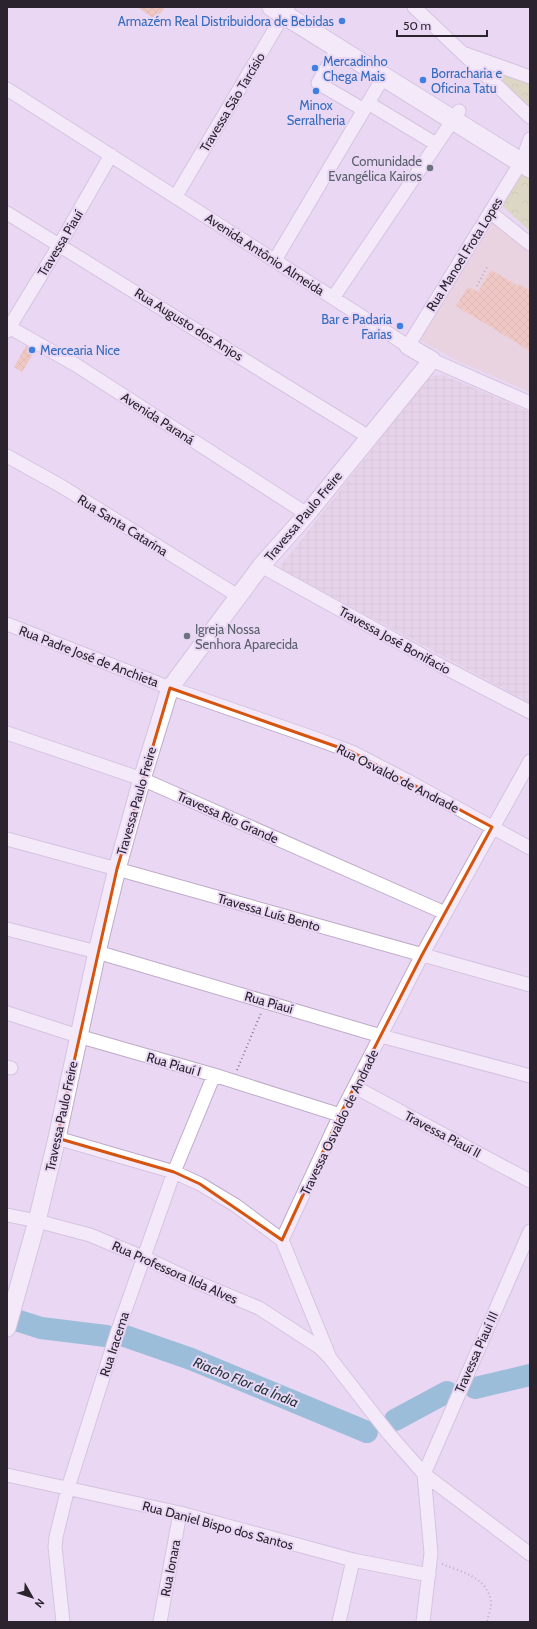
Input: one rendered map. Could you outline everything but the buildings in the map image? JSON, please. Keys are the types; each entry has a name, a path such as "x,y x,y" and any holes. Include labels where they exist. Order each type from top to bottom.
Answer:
{"main road":[{"path":"285,9 338,48 384,76 527,155"},
{"path":"285,9 456,115"}],"street":[{"path":"414,7 530,117"},
{"name":"Travessa São Tarcísio","path":"176,196 285,9"},
{"path":"338,48 318,83 366,106 436,144"},
{"path":"460,51 530,77"},
{"path":"275,260 384,76"},
{"name":"Avenida Antônio Almeida","path":"7,89 408,346 432,360 530,403"},
{"path":"333,298 456,115"},
{"name":"Travessa Piauí","path":"8,328 60,244 111,155"},
{"name":"Rua Manoel Frota Lopes","path":"408,346 490,212 527,155"},
{"path":"490,212 530,244"},
{"name":"Rua Augusto dos Anjos","path":"7,213 60,244 369,437"},
{"name":"Avenida Paraná","path":"8,328 76,365 307,514"},
{"name":"Travessa Paulo Freire","path":"7,1325 38,1221 78,1036 117,869 142,779 170,688 261,566 307,514 432,360"},
{"name":"Rua Santa Catarina","path":"7,456 61,486 238,596"},
{"name":"Travessa José Bonifacio","path":"261,566 440,665 530,712"},
{"name":"Rua Padre José de Anchieta","path":"7,624 170,688"},
{"name":"Rua Osvaldo de Andrade","path":"170,688 352,752 530,848"},
{"name":"Travessa Rio Grande","path":"7,732 142,779 445,913"},
{"name":"Travessa Osvaldo de Andrade","path":"282,1240 340,1115 422,955 530,761"},
{"name":"Travessa Luís Bento","path":"7,839 530,985"},
{"name":"Rua Piauí","path":"7,929 97,952 381,1036 530,1076"},
{"name":"Rua Piauí I","path":"7,1013 78,1036 214,1075 340,1115"},
{"name":"Rua Iracema","path":"64,1622 55,1547 68,1488 117,1333 145,1258 174,1172 214,1075"},
{"name":"Travessa Piauí II","path":"355,1087 530,1181"},
{"path":"57,1138 174,1172 200,1184 235,1206 282,1240 330,1358 388,1434 424,1474 530,1554"},
{"name":"Rua Professora Ilda Alves","path":"7,1215 38,1221 90,1235 145,1258 262,1310 319,1348 330,1358"},
{"name":"Travessa Piauí III","path":"424,1474 530,1231"},
{"path":"423,1622 430,1560 429,1527 424,1474"},
{"name":"Rua Daniel Bispo dos Santos","path":"7,1475 180,1513 353,1560 429,1575"},
{"name":"Rua Ionara","path":"160,1622 180,1513"},
{"path":"339,1622 353,1560"}],"path":[{"path":"477,286 487,267"},
{"path":"232,1081 266,1001"},
{"path":"430,1560 479,1580 487,1589 491,1604 488,1622"}],"highlighted area":[{"path":"170,688 352,752 492,827 422,955 340,1115 282,1240 200,1184 174,1172 57,1138 117,869"}],"shaded area":[{"path":"493,223 530,253 530,392 459,362 420,340"},
{"path":"443,375 530,412 530,703 279,568 430,376"}],"green space":[{"path":"484,67 530,82 530,107 526,106"},
{"path":"523,172 530,177 530,231 501,205"}],"waterway":[{"name":"Riacho Flor da Índia","path":"19,1321 41,1328 106,1336"},
{"name":"Riacho Flor da Índia","path":"122,1335 191,1359 367,1432"},
{"name":"Riacho Flor da Índia","path":"475,1388 530,1375"},
{"name":"Riacho Flor da Índia","path":"395,1420 447,1392"}],"place":[{"name":"Armazém Real Distribuidora de Bebidas","path":"342,21"},
{"name":"Mercadinho Chega Mais","path":"315,68"},
{"name":"Borracharia e Oficina Tatu","path":"423,80"},
{"name":"Minox Serralheria","path":"316,91"},
{"name":"Comunidade Evangélica Kairos","path":"430,168"},
{"name":"Bar e Padaria Farias","path":"400,326"},
{"name":"Mercearia Nice","path":"32,350"},
{"name":"Igreja Nossa Senhora Aparecida","path":"187,636"}]}
